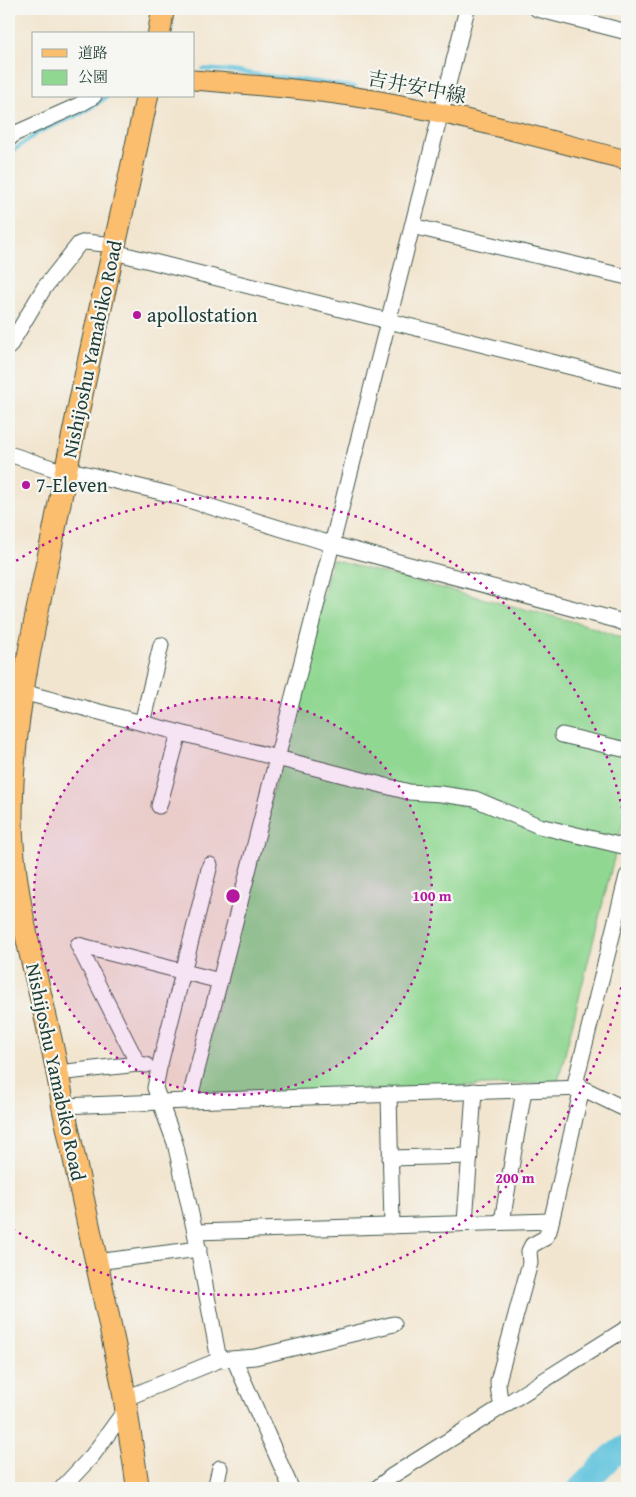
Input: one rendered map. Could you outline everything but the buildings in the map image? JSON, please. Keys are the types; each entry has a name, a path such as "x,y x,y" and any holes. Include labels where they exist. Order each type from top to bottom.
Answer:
{"highway":[{"path":"159,32 163,9"},
{"name":"Nishijoshu Yamabiko Road","path":"138,1488 125,1404 63,1106 58,1073 18,892 12,838 12,729 22,692 28,653 85,376 147,98"}],"main road":[{"name":"吉井安中線","path":"195,80 367,99 441,113 627,160"}],"street":[{"path":"189,1101 467,9"},
{"path":"537,9 627,32"},
{"path":"9,139 14,134 79,106 91,98"},
{"path":"412,226 627,277"},
{"path":"9,347 44,288 79,244 85,242 627,381"},
{"path":"9,454 55,469 66,468 168,494 332,544 627,624"},
{"path":"142,723 161,645"},
{"path":"22,692 408,792 475,799 539,826 627,847"},
{"path":"159,806 179,733"},
{"path":"562,735 627,750"},
{"path":"210,865 159,1068 156,1088 175,1143 226,1360 291,1488"},
{"path":"503,1406 499,1399 498,1382 530,1263 529,1251 532,1245 545,1238 552,1221 579,1084 627,876"},
{"path":"138,1064 78,945 220,981"},
{"path":"58,1073 138,1064 159,1068"},
{"path":"63,1106 524,1090 579,1084 627,1110"},
{"path":"502,1222 524,1090"},
{"path":"465,1223 474,1091"},
{"path":"389,1094 392,1226"},
{"path":"390,1158 470,1156"},
{"path":"196,1232 552,1221"},
{"path":"96,1262 199,1249"},
{"path":"62,1488 92,1456 125,1404 226,1360 255,1357 394,1324"},
{"path":"377,1488 392,1476 627,1328"},
{"path":"215,1488 220,1468"}],"green space":[{"path":"332,560 583,624 627,640 627,806 558,1082 194,1098"}],"waterway":[{"path":"203,69 233,71 355,87"},
{"path":"9,154 37,133 81,114 105,98"},
{"path":"580,1488 612,1456 627,1446"}],"place":[{"name":"apollostation","path":"137,315"},
{"name":"7-Eleven","path":"26,485"}]}
